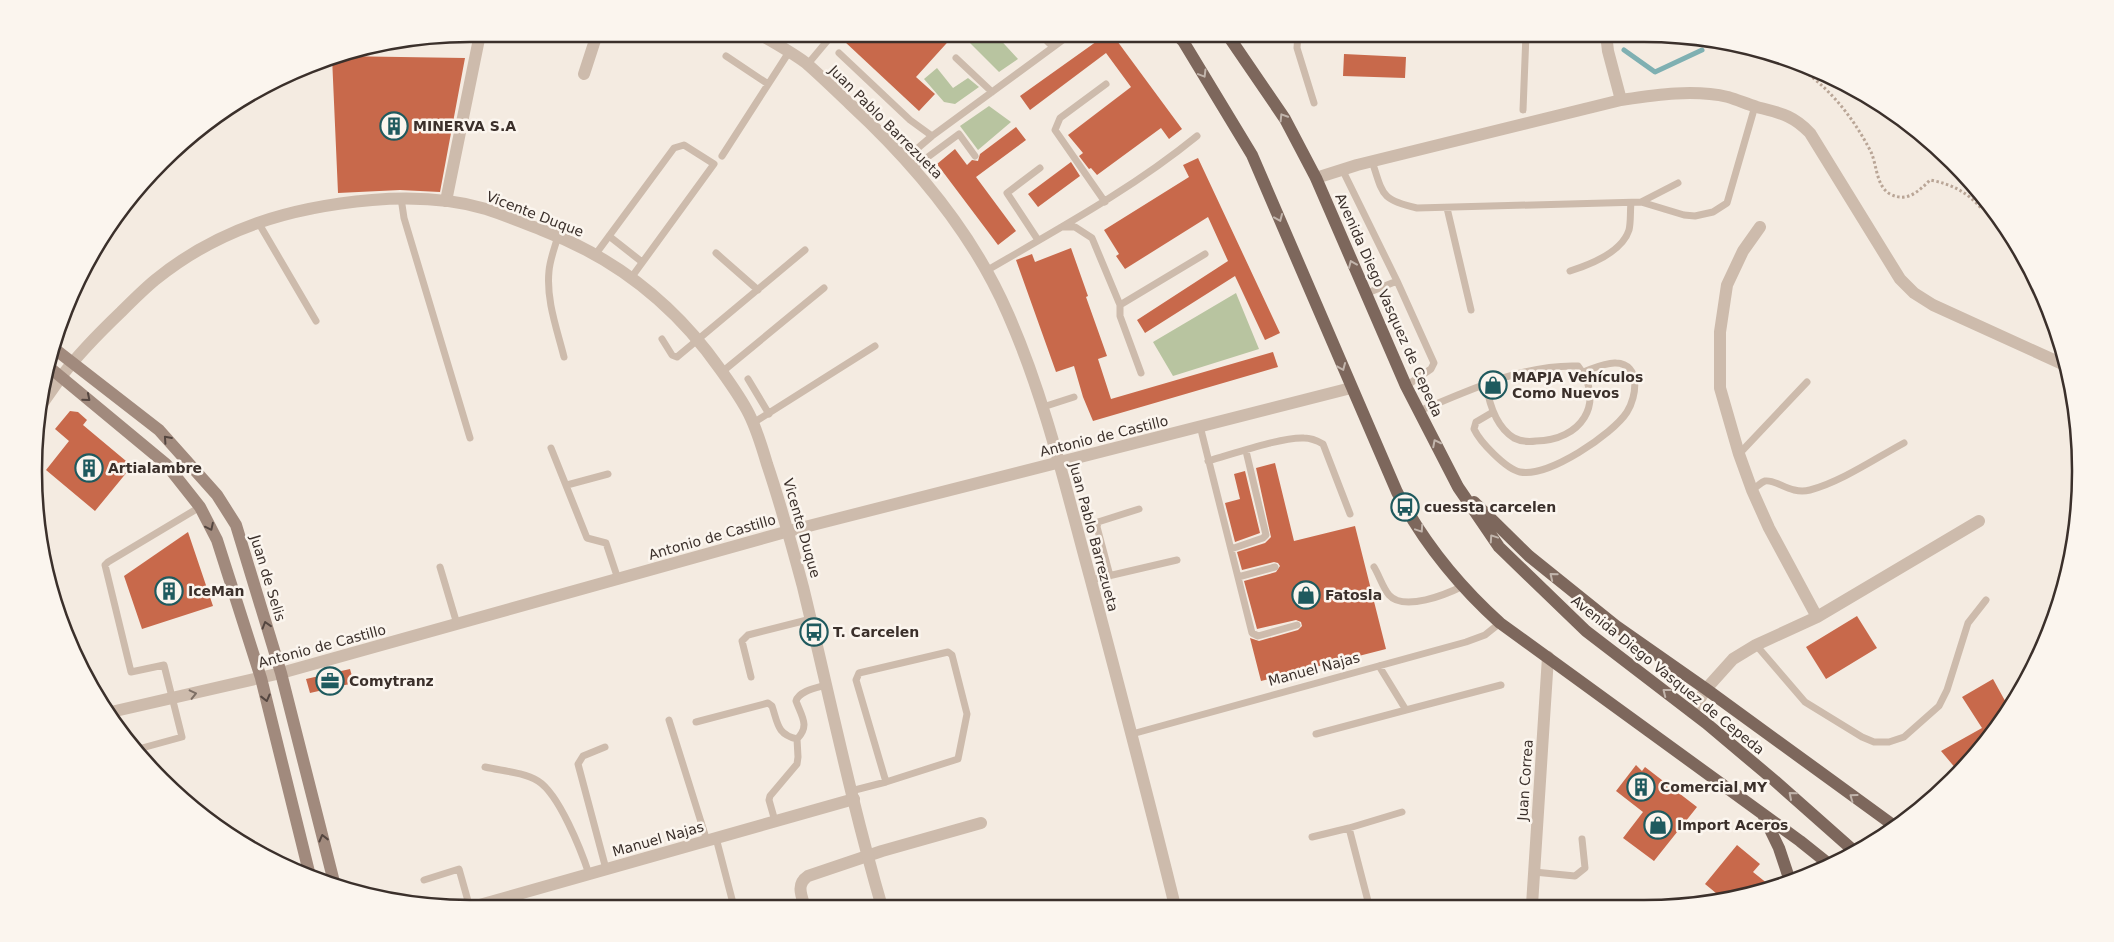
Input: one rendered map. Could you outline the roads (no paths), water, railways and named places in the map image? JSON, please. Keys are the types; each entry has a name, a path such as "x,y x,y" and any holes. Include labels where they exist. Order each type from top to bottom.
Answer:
{"main road":[{"path":"1184,42 1252,155 1351,388 1405,507 1445,566 1500,623 1823,860"},
{"name":"Avenida Diego Vasquez de Cepeda","path":"1232,42 1285,119 1316,178 1406,386 1458,486 1499,547 1586,631 1692,712 1775,781 1848,847"},
{"name":"Juan de Selis","path":"59,353 158,430 217,495 236,525 281,673 333,877"},
{"path":"54,372 166,464 200,507 217,540 261,678 308,867"},
{"path":"1458,486 1544,568 1616,626 1706,689 1888,822"},
{"path":"1763,814 1779,848 1788,874"}],"street":[{"path":"446,201 478,42"},
{"path":"584,74 594,42"},
{"name":"Juan Pablo Barrezueta","path":"772,42 807,65 863,116 909,163 939,198 966,236 1008,314 1043,408 1059,463 1132,734 1174,900"},
{"path":"1607,42 1621,100"},
{"path":"1316,178 1372,161 1621,100 1659,95 1696,94 1727,97 1790,116 1800,123 1810,134 1900,279 1914,293 1933,305 2057,362"},
{"name":"Vicente Duque","path":"51,386 62,377 94,338 152,282 180,261 212,242 258,222 294,211 338,203 401,198 446,201 484,208 558,236 595,255 631,278 668,306 698,340 736,391 753,423 789,531 852,795 880,900"},
{"path":"1760,228 1743,251 1727,285 1720,332 1720,388 1739,454 1752,490 1769,528 1817,618"},
{"name":"Antonio de Castillo","path":"116,711 281,673 789,531 1351,388"},
{"path":"1692,712 1706,689 1733,659 1756,645 1817,618 1979,521"},
{"name":"Juan Correa","path":"1532,900 1548,657"},
{"name":"Manuel Najas","path":"498,900 712,840 852,795"},
{"path":"803,900 800,890 803,879 813,874 981,823"}],"lane":[{"path":"807,65 826,42"},
{"path":"1047,42 1053,48"},
{"path":"909,163 932,136 1061,42"},
{"path":"1297,42 1297,48 1314,103"},
{"path":"1523,110 1526,42"},
{"path":"722,156 789,52"},
{"path":"839,53 910,120 932,136"},
{"path":"726,56 768,84"},
{"path":"956,58 992,92"},
{"path":"1105,202 1055,130 1060,118 1106,84"},
{"path":"1641,202 1684,215 1696,216 1713,212 1726,203 1755,106"},
{"path":"909,163 958,134 975,156"},
{"path":"986,271 1105,202 1171,158 1197,136"},
{"path":"595,255 674,148 684,145 714,164 631,278"},
{"path":"1372,161 1382,192 1397,204 1418,208 1641,202 1678,183"},
{"path":"1038,240 1007,193 1040,168"},
{"path":"1342,169 1397,281 1434,363 1431,369 1406,386"},
{"path":"401,198 404,218 470,438"},
{"path":"1570,271 1598,261 1625,238 1629,229 1630,203"},
{"path":"1447,208 1471,310"},
{"path":"258,222 316,321"},
{"path":"1062,227 1075,227 1092,238 1120,305 1120,316 1141,373"},
{"path":"558,236 549,269 549,286 564,357"},
{"path":"609,236 642,262"},
{"path":"662,338 672,355 677,357 804,250"},
{"path":"716,252 758,290"},
{"path":"1120,305 1205,254"},
{"path":"1365,294 1397,281"},
{"path":"722,372 824,288"},
{"path":"753,423 875,346"},
{"path":"1493,412 1476,422 1474,429 1478,438 1510,469 1522,473 1547,469 1588,447 1610,430 1627,413 1634,399 1634,376 1625,365 1614,362 1582,372"},
{"path":"1419,411 1486,384 1546,368 1562,366 1578,366 1589,388 1591,397 1590,407 1584,421 1572,431 1544,441 1528,442 1515,439 1505,431 1493,412 1486,384"},
{"path":"748,379 769,414"},
{"path":"1739,454 1807,382"},
{"path":"1043,408 1074,397"},
{"path":"1200,426 1252,633 1258,636 1297,625"},
{"path":"1208,461 1302,438 1312,439 1322,444 1350,514"},
{"path":"1752,490 1764,481 1775,482 1795,491 1809,490 1830,483 1904,443"},
{"path":"551,448 587,538 606,543 618,579"},
{"path":"1231,548 1264,538 1266,534 1246,451"},
{"path":"567,485 608,474"},
{"path":"144,748 182,737 164,665 130,672 105,565 200,507"},
{"path":"1110,576 1097,526 1098,522 1139,509"},
{"path":"1091,580 1177,560"},
{"path":"440,567 457,624"},
{"path":"1238,577 1274,567"},
{"path":"1374,567 1389,595 1395,599 1408,601 1426,600 1444,596 1463,586"},
{"path":"1756,645 1805,702 1862,737 1874,742 1889,742 1904,737 1938,706 1947,690 1968,623 1986,600"},
{"path":"751,677 742,641 744,638 748,635 811,619"},
{"name":"Manuel Najas","path":"1132,734 1472,640 1485,635 1500,623"},
{"path":"852,795 955,760 959,755 967,714 952,655 948,652 860,673 857,677 856,680 886,782"},
{"path":"1379,666 1406,710"},
{"path":"775,821 769,800 770,796 797,764 797,739 805,726 796,698 800,694 826,685"},
{"path":"1316,734 1501,685"},
{"path":"696,722 768,703 772,706 781,732 797,739"},
{"path":"669,720 731,900"},
{"path":"605,747 583,756 578,764 606,869"},
{"path":"485,767 530,777 546,787 554,798 582,854 589,874"},
{"path":"1312,837 1402,812"},
{"path":"1350,828 1368,900"},
{"path":"1534,872 1574,876 1581,873 1585,868 1582,838"},
{"path":"424,880 459,869 468,900"}],"waterway":[{"path":"1624,50 1655,72 1702,50"}],"place":[{"name":"MINERVA S.A","path":"394,126"},
{"name":"MAPJA Vehículos Como Nuevos","path":"1493,385"},
{"name":"Artialambre","path":"89,468"},
{"name":"cuessta carcelen","path":"1405,507"},
{"name":"IceMan","path":"169,591"},
{"name":"Fatosla","path":"1306,595"},
{"name":"T. Carcelen","path":"814,632"},
{"name":"Comytranz","path":"330,681"},
{"name":"Comercial MY","path":"1641,787"},
{"name":"Import Aceros","path":"1658,825"}]}
